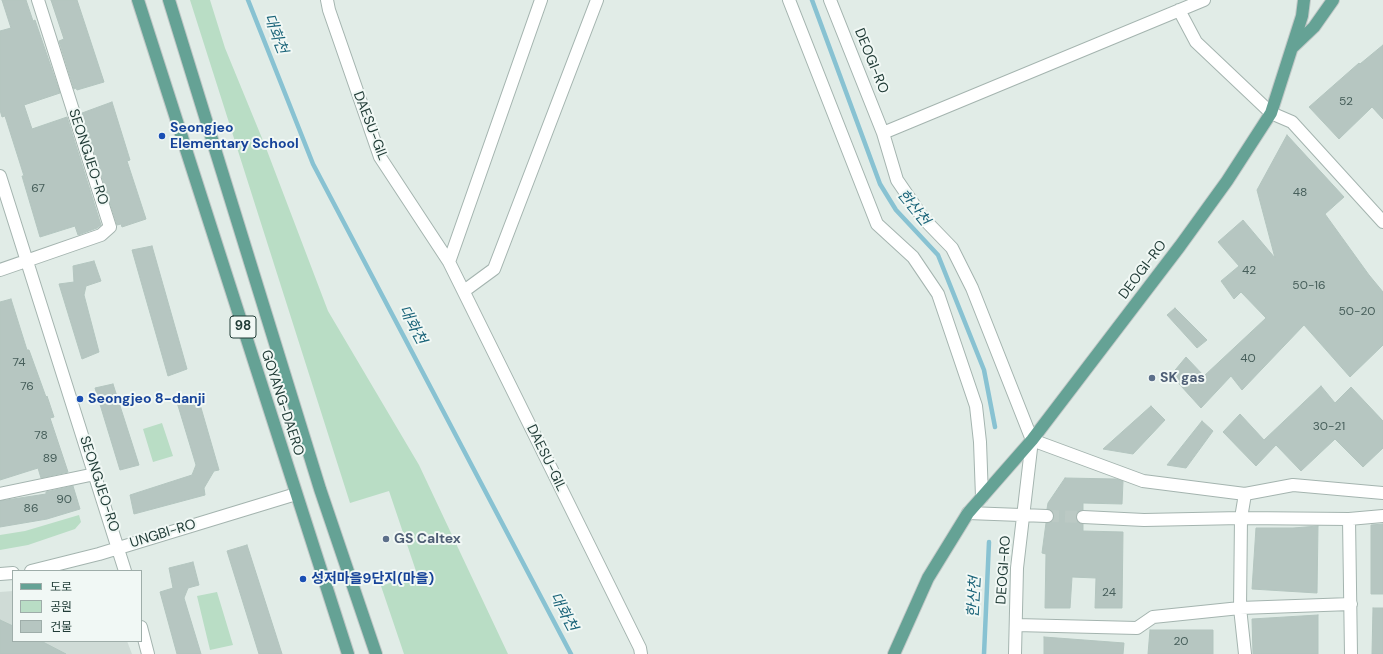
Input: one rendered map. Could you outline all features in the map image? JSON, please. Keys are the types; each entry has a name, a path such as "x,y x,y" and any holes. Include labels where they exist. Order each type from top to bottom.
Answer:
{"main road":[{"name":"GOYANG-DAERO","path":"138,0 348,654"},
{"name":"GOYANG-DAERO","path":"169,0 320,489 376,654"},
{"path":"1300,0 1302,16"},
{"name":"DEOGI-RO","path":"1032,440 1180,246 1227,181 1271,113 1302,16 1304,0"},
{"path":"1292,48 1314,27 1334,0"},
{"path":"894,654 928,578 968,513 1032,440"}],"street":[{"name":"SEONGJEO-RO","path":"26,262 101,235 110,227 38,0"},
{"name":"DAESU-GIL","path":"327,0 329,10 380,157 449,262 640,648 641,654"},
{"path":"449,262 541,0"},
{"path":"464,292 494,269 597,0"},
{"path":"789,0 877,224 913,257 938,294 976,406 980,442 982,497"},
{"name":"DEOGI-RO","path":"830,0 883,133 897,180 923,218 952,248 972,288 1032,440 1018,568 1015,654"},
{"path":"883,133 1204,0"},
{"path":"1179,10 1196,42 1271,113 1292,122 1383,222"},
{"name":"SEONGJEO-RO","path":"0,176 125,570"},
{"path":"0,270 26,262"},
{"path":"1032,440 1143,481 1245,494 1293,485 1383,493"},
{"path":"0,494 95,474"},
{"name":"UNGBI-RO","path":"35,570 119,548 140,540 296,494"},
{"path":"1245,494 1241,518 1240,608 1245,654"},
{"path":"968,513 1046,516"},
{"path":"1083,517 1144,520 1241,518 1349,519 1383,516"},
{"path":"1349,519 1351,654"},
{"path":"0,574 12,573"},
{"path":"1016,625 1137,628 1153,617 1240,608 1351,604"},
{"path":"142,631 148,654"}],"shaded area":[{"path":"12,591 12,642 127,642 132,654 0,654 0,592"}],"green space":[{"path":"190,0 210,0 225,48 266,148 328,311 419,465 508,654 404,654 381,586 417,574 389,491 350,503"},
{"path":"162,423 173,456 153,462 143,429"},
{"path":"79,515 81,522 75,529 28,545 0,550 0,535 25,531"},
{"path":"217,592 233,645 210,650 197,596"}],"building":[{"path":"2,0 26,0 33,21 35,20 60,93 24,105 32,129 67,117 101,225 97,228 78,235 75,226 40,237 22,176 24,176 5,116 2,117 0,110 0,31 11,28"},
{"path":"51,0 77,0 104,82 77,90 76,88 74,89 59,41 64,39"},
{"path":"1383,45 1383,119 1372,107 1339,139 1309,107 1359,63 1360,64"},
{"path":"112,102 130,160 127,161 146,219 122,227 121,224 117,225 82,113"},
{"path":"1287,135 1344,197 1325,214 1383,292 1383,345 1350,377 1304,325 1242,390 1231,376 1201,408 1171,375 1186,357 1204,376 1266,318 1241,292 1234,299 1221,281 1239,266 1218,242 1243,220 1275,258 1257,190"},
{"path":"152,246 187,369 168,376 132,250"},
{"path":"94,261 101,281 86,286 84,295 99,352 82,359 59,284 74,282 73,266"},
{"path":"11,299 27,350 29,350 54,417 50,418 68,472 41,478 38,468 0,480 0,302"},
{"path":"1175,308 1207,340 1197,348 1167,315"},
{"path":"113,384 139,465 120,470 95,388"},
{"path":"1321,386 1335,403 1351,387 1383,421 1383,448 1363,467 1335,439 1301,471 1276,445 1256,466 1223,432 1240,414 1264,440"},
{"path":"197,394 219,470 214,471 204,488 205,495 134,514 130,495 192,475 196,465 176,399"},
{"path":"1151,406 1165,420 1133,454 1103,449"},
{"path":"1202,421 1213,431 1186,468 1167,465"},
{"path":"1065,478 1116,479 1123,481 1122,504 1083,503 1083,510 1077,513 1076,517 1079,523 1083,524 1083,531 1123,532 1122,608 1095,608 1096,578 1072,577 1070,608 1045,608 1046,554 1042,553 1046,523 1051,522 1054,516 1051,510 1047,509 1048,503"},
{"path":"73,486 80,509 47,519 0,527 0,501 46,494 46,492"},
{"path":"1383,524 1383,594 1371,594 1371,525"},
{"path":"1318,526 1317,593 1252,589 1256,528"},
{"path":"247,545 282,654 259,654 227,551"},
{"path":"193,562 199,585 188,588 184,598 201,654 177,654 160,592 173,588 169,568"},
{"path":"1373,608 1383,608 1383,654 1372,654"},
{"path":"1318,615 1318,654 1253,654 1252,619"},
{"path":"0,620 12,626 12,642 43,642 66,654 0,654"},
{"path":"1150,630 1213,630 1213,654 1148,654"},
{"path":"1044,637 1124,643 1123,654 1044,654"}],"waterway":[{"name":"대화천","path":"248,0 313,164 571,654"},
{"name":"한산천","path":"812,0 880,184 896,210 938,255 984,370 995,427"},
{"name":"한산천","path":"984,654 989,542"}],"tunnel":[{"path":"1047,516 1083,517"}],"place":[{"name":"Seongjeo Elementary School","path":"162,136"},
{"name":"SK gas","path":"1152,378"},
{"name":"Seongjeo 8-danji","path":"80,399"},
{"name":"GS Caltex","path":"386,539"},
{"name":"성저마을9단지(마을)","path":"303,579"}]}
